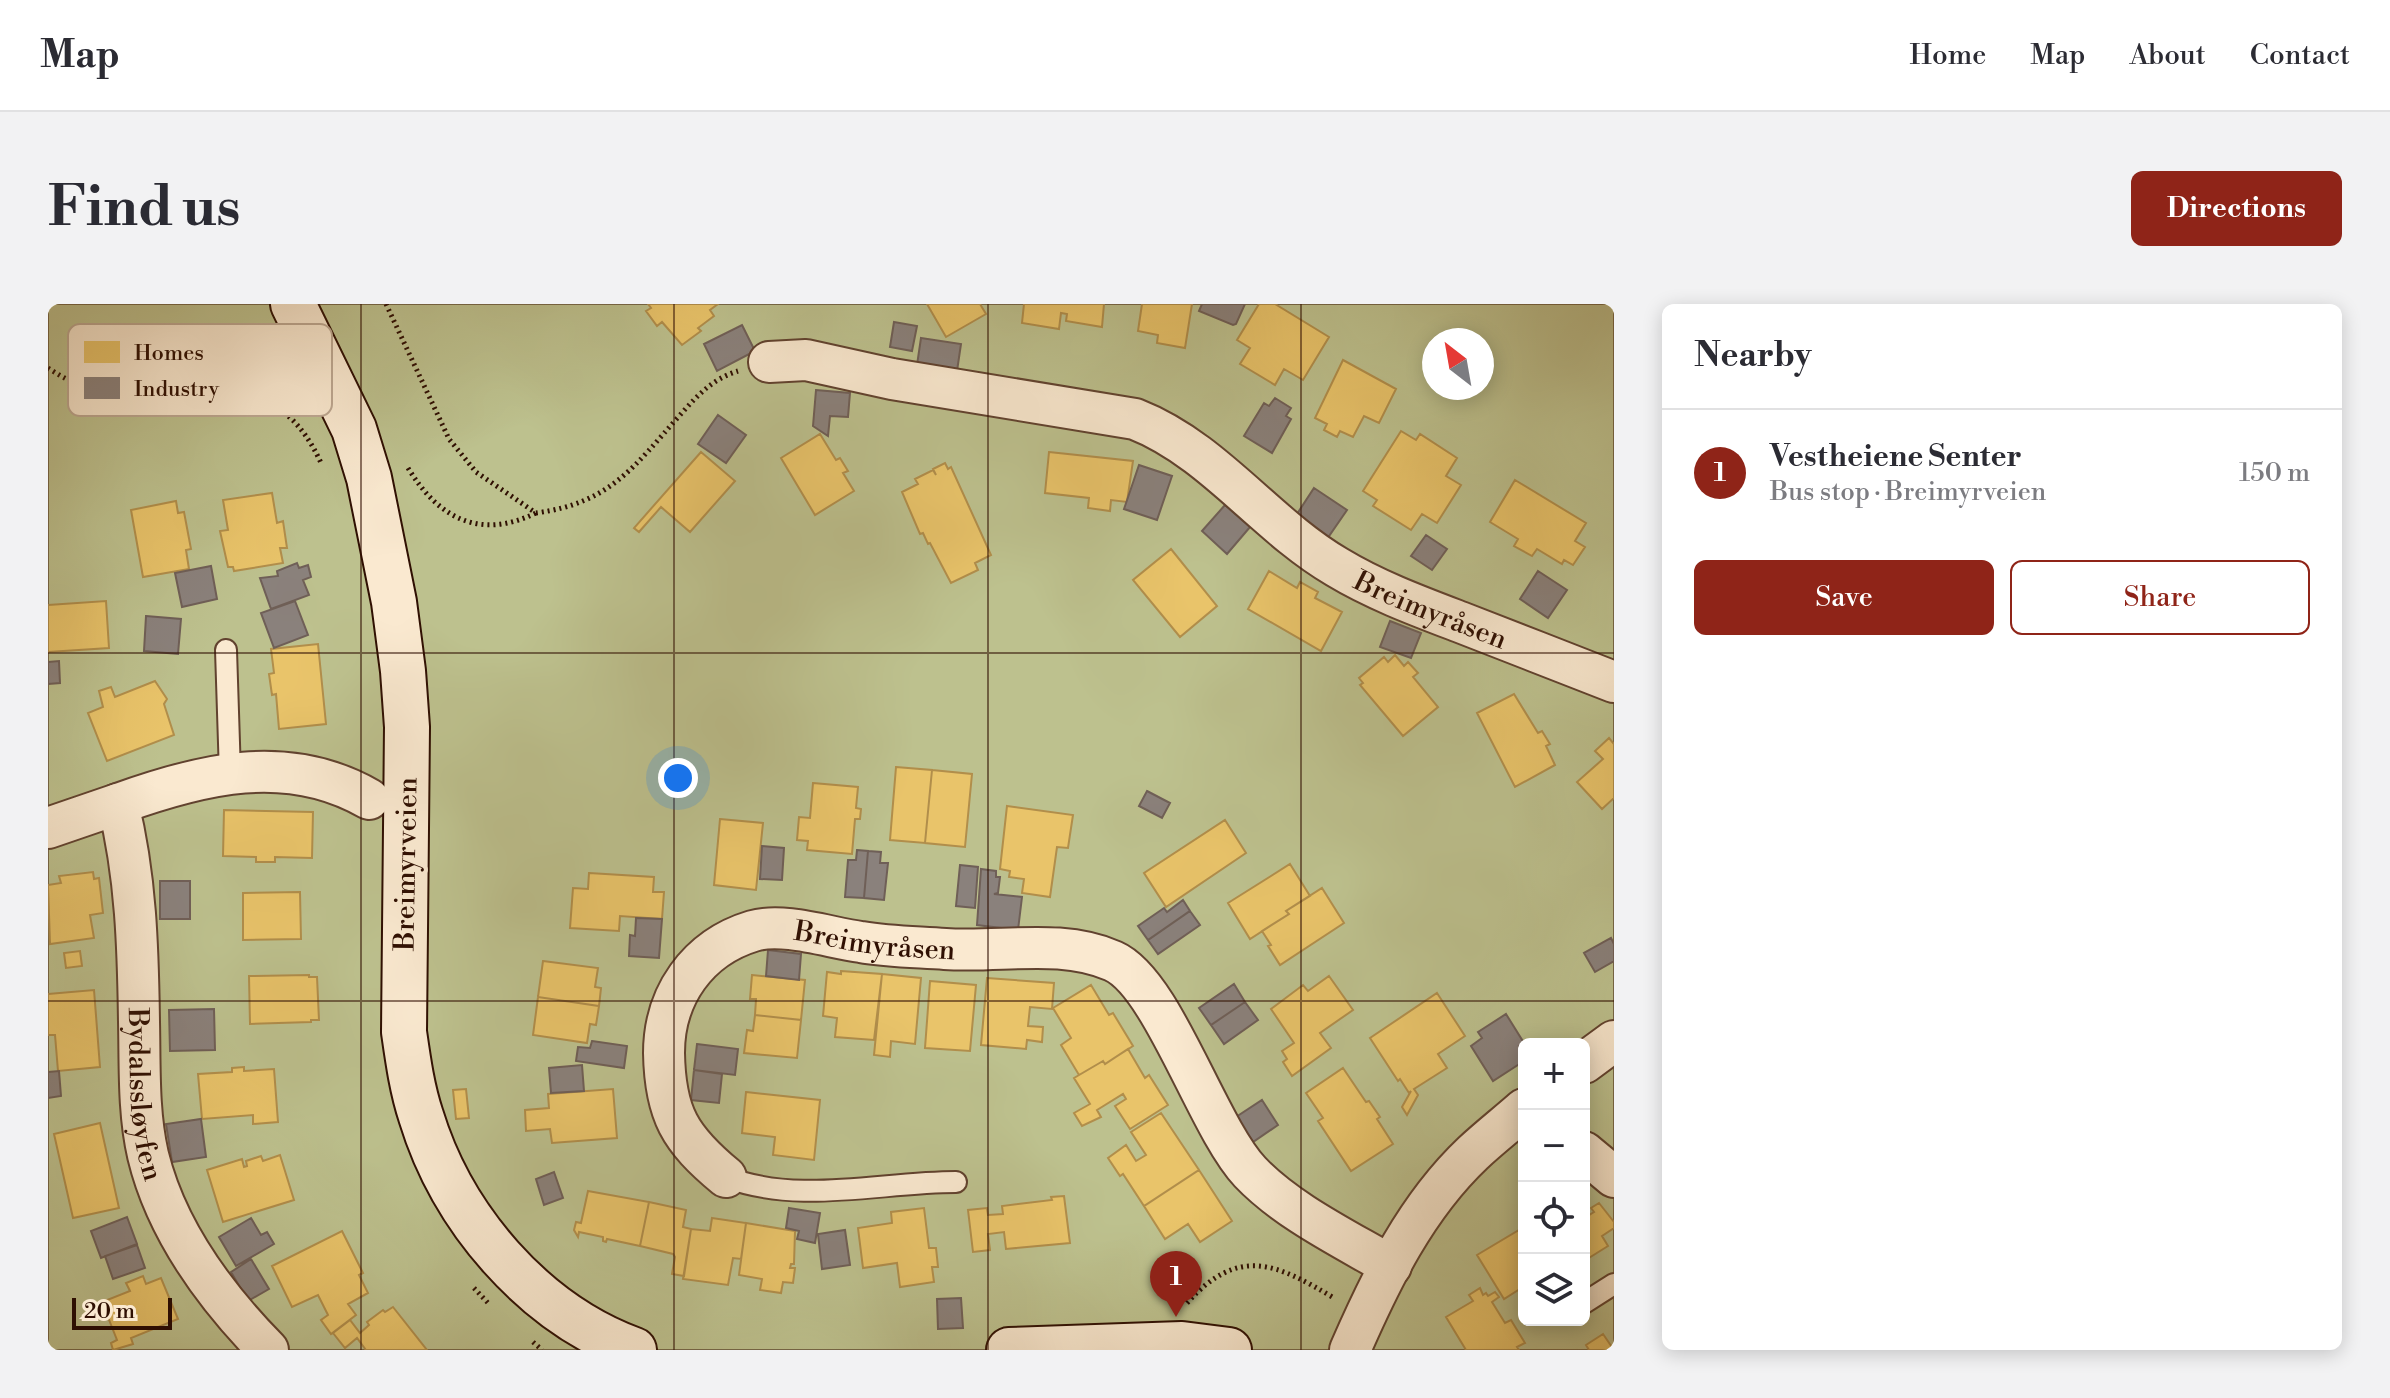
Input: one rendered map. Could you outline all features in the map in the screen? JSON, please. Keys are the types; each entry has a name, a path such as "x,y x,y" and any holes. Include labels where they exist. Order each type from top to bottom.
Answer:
{"street":[{"name":"Breimyrveien","path":"293,304 303,324"},
{"name":"Breimyråsen","path":"769,362 806,360 906,382 1085,409 1148,424 1186,446 1302,545 1337,568 1425,608 1614,682"},
{"name":"Breimyrveien","path":"332,381 354,429 369,478 394,602 403,671 407,727 404,1032 410,1076 421,1118 462,1205 514,1270 581,1324 634,1350"},
{"path":"48,828 175,783 230,774 302,774 349,788 369,799"},
{"name":"Bydalssløyfen","path":"118,804 135,889 140,1086 147,1153 157,1187 195,1262 222,1299 268,1350"},
{"name":"Breimyråsen","path":"726,1177 695,1151 677,1123 664,1073 664,1036 671,1005 690,972 715,950 755,931 798,930 863,943 949,950 1062,949 1092,953 1117,963 1142,988 1163,1021 1223,1135 1249,1171 1278,1197 1391,1266"},
{"path":"1590,1059 1614,1041"},
{"path":"1357,1334 1411,1228 1471,1154 1523,1110"},
{"path":"1590,1157 1614,1177"},
{"path":"1009,1350 1182,1344 1229,1350"}],"lane":[{"path":"226,650 230,774"},
{"name":"Breimyråsen","path":"726,1177 763,1188 812,1192 956,1182"},
{"path":"1590,1299 1614,1284"}],"path":[{"path":"386,304 449,439 476,472 536,513 561,509 602,493 638,463 698,394 721,377 769,362"},
{"path":"48,368 68,379"},
{"path":"1187,1303 1203,1285 1221,1274 1238,1268 1265,1265 1304,1280 1357,1334"}],"green space":[{"path":"48,304 1614,304 1614,1350 48,1350"}],"building: Homes":[{"path":"648,304 718,304 710,310 714,316 698,328 701,331 682,345 662,322 657,326 646,311 651,308"},
{"path":"927,304 980,304 986,314 946,337"},
{"path":"1024,304 1104,304 1102,327 1066,321 1067,314 1061,313 1059,329 1022,323"},
{"path":"1142,304 1192,304 1185,348 1157,343 1158,335 1138,331"},
{"path":"1259,304 1275,304 1329,337 1303,380 1284,369 1275,385 1240,364 1250,348 1237,340"},
{"path":"1343,360 1396,389 1379,423 1364,416 1353,437 1340,431 1337,437 1324,430 1327,424 1315,418"},
{"path":"1401,431 1416,440 1420,434 1457,458 1446,476 1461,485 1437,523 1422,514 1411,530 1373,506 1377,500 1363,491"},
{"path":"820,434 836,460 840,458 848,471 843,473 854,491 815,515 781,458"},
{"path":"701,452 735,481 690,532 661,507 639,532 634,528"},
{"path":"1049,452 1133,461 1127,502 1111,500 1110,511 1088,508 1089,498 1045,493"},
{"path":"945,463 948,469 951,467 991,555 975,563 978,570 951,583 930,543 923,533 920,534 902,492 918,484 915,479 933,470 936,475 933,469"},
{"path":"1515,480 1586,523 1575,541 1585,547 1573,565 1564,560 1562,564 1537,549 1532,556 1514,546 1518,539 1490,522"},
{"path":"272,493 277,523 283,521 287,548 280,548 283,563 234,571 233,567 228,567 220,531 228,530 223,500"},
{"path":"176,501 178,513 184,512 191,549 186,550 189,569 143,577 131,510"},
{"path":"1171,549 1217,606 1180,637 1133,580"},
{"path":"1269,571 1297,588 1300,582 1318,592 1315,598 1342,612 1321,651 1248,609"},
{"path":"106,601 109,648 48,652 48,605"},
{"path":"318,644 326,724 279,729 276,694 272,695 269,674 274,673 271,649"},
{"path":"1395,655 1404,666 1408,662 1418,673 1413,677 1438,707 1403,736 1360,685 1363,683 1359,678 1384,657 1388,662"},
{"path":"155,681 167,699 164,704 174,735 107,761 88,713 103,707 99,691 111,687 115,697"},
{"path":"1514,694 1538,733 1542,731 1550,744 1546,746 1555,765 1515,787 1477,713"},
{"path":"1609,738 1614,744 1614,798 1602,809 1577,782 1603,759 1595,751"},
{"path":"896,767 932,770 925,843 890,840"},
{"path":"932,770 972,774 965,847 925,843"},
{"path":"813,783 858,787 856,808 861,809 860,819 855,819 852,854 807,850 808,841 797,840 799,817 810,818"},
{"path":"1007,806 1073,815 1068,848 1057,847 1050,897 1022,893 1024,879 1009,877 1010,871 1000,869"},
{"path":"224,810 313,812 312,858 275,857 275,862 256,862 256,857 223,856"},
{"path":"720,819 763,823 756,890 714,885"},
{"path":"1225,820 1246,853 1166,907 1144,873"},
{"path":"1290,864 1310,896 1250,939 1228,903"},
{"path":"93,872 94,879 99,878 103,913 90,915 94,938 50,944 48,885 61,883 59,876"},
{"path":"589,873 654,877 653,892 664,892 662,919 620,916 619,931 570,928 573,888 588,889"},
{"path":"1322,888 1344,923 1280,965 1262,931"},
{"path":"300,892 301,939 243,940 243,893"},
{"path":"80,951 82,966 66,968 64,953"},
{"path":"543,961 598,968 595,987 601,988 599,1006 538,997"},
{"path":"841,971 882,974 874,1040 835,1037 837,1018 823,1016 827,972 841,974"},
{"path":"882,974 921,978 915,1044 891,1041 890,1057 874,1055"},
{"path":"752,975 805,980 801,1020 755,1015 756,999 750,999"},
{"path":"249,976 317,977 319,1020 250,1024"},
{"path":"1329,976 1353,1010 1320,1033 1331,1048 1292,1076 1283,1062 1287,1059 1282,1051 1294,1043 1271,1009 1303,985 1308,991"},
{"path":"987,978 1054,983 1052,1009 1030,1007 1028,1026 1043,1027 1042,1042 1027,1040 1026,1049 981,1045"},
{"path":"930,981 976,985 970,1051 925,1048"},
{"path":"1091,985 1133,1046 1105,1064 1103,1061 1079,1075 1061,1045 1071,1038 1053,1008"},
{"path":"94,990 100,1067 58,1071 55,1035 48,1035 48,994"},
{"path":"1437,993 1465,1036 1438,1054 1447,1068 1414,1089 1418,1095 1407,1115 1402,1107 1411,1091 1409,1093 1400,1079 1398,1081 1370,1038"},
{"path":"538,997 599,1006 596,1025 590,1024 587,1043 533,1035"},
{"path":"755,1015 801,1020 797,1058 744,1053 747,1030 753,1031"},
{"path":"1128,1049 1145,1078 1149,1075 1168,1105 1130,1129 1115,1106 1126,1099 1123,1094 1097,1110 1101,1117 1082,1126 1074,1113 1090,1104 1074,1078"},
{"path":"244,1067 244,1071 274,1069 278,1122 253,1124 253,1115 202,1119 198,1074 232,1072 232,1068"},
{"path":"1343,1068 1380,1117 1377,1119 1393,1144 1351,1171 1318,1121 1323,1118 1306,1093"},
{"path":"466,1089 469,1118 456,1119 453,1090"},
{"path":"613,1089 617,1138 552,1143 550,1129 526,1131 525,1110 549,1108 548,1094"},
{"path":"746,1092 820,1100 814,1160 773,1155 775,1137 742,1133"},
{"path":"1161,1113 1199,1170 1144,1206 1108,1158 1126,1145 1136,1161 1146,1155 1131,1132"},
{"path":"100,1123 119,1208 73,1218 54,1134"},
{"path":"280,1155 294,1200 223,1222 207,1170 242,1159 244,1167 247,1166 246,1161 261,1156 263,1161"},
{"path":"1199,1170 1232,1221 1200,1242 1188,1224 1165,1239 1144,1206"},
{"path":"588,1191 649,1202 640,1246 607,1239 606,1242 603,1237 579,1232 578,1237 574,1230 576,1222 581,1223"},
{"path":"1064,1196 1070,1243 1006,1249 1004,1232 988,1234 990,1250 973,1252 968,1210 987,1208 988,1215 1003,1214 1002,1206"},
{"path":"649,1202 686,1210 683,1227 691,1229 684,1276 672,1274 673,1254 640,1246"},
{"path":"1599,1203 1614,1222 1614,1228 1602,1236 1608,1246 1590,1257 1590,1214 1594,1212 1591,1208"},
{"path":"924,1208 929,1248 936,1248 938,1267 932,1267 934,1282 900,1287 897,1263 863,1268 858,1228 892,1223 891,1212"},
{"path":"712,1218 746,1223 741,1259 733,1258 728,1285 683,1279 691,1229 710,1231"},
{"path":"746,1223 795,1231 794,1264 790,1268 795,1268 793,1283 783,1282 781,1293 760,1290 762,1279 739,1275"},
{"path":"342,1231 363,1273 359,1275 368,1293 348,1304 356,1315 331,1334 321,1320 328,1315 318,1295 292,1307 272,1266"},
{"path":"1518,1231 1518,1290 1504,1299 1477,1255"},
{"path":"143,1276 146,1284 161,1278 178,1319 131,1338 133,1344 113,1350 111,1343 117,1340 102,1302 130,1291 126,1283"},
{"path":"1480,1288 1483,1295 1495,1292 1499,1297 1492,1302 1505,1323 1511,1320 1525,1343 1517,1347 1519,1350 1466,1350 1446,1317 1473,1301 1469,1295"},
{"path":"393,1307 427,1350 366,1350 357,1338 345,1348 333,1333 350,1320 360,1333 369,1325 367,1322"},
{"path":"1603,1334 1614,1350 1589,1350 1586,1345"}],"building: Industry":[{"path":"1202,304 1245,304 1233,325 1199,311"},
{"path":"894,322 917,326 912,351 890,347"},
{"path":"742,325 755,351 717,371 704,344"},
{"path":"921,338 961,344 957,371 917,365"},
{"path":"816,390 850,393 848,417 830,416 828,436 813,426"},
{"path":"1275,398 1291,408 1286,416 1291,419 1272,453 1244,436 1264,403 1269,406"},
{"path":"718,415 746,435 726,463 698,444"},
{"path":"1139,465 1172,476 1157,520 1124,509"},
{"path":"1314,488 1347,510 1327,539 1295,517"},
{"path":"1225,505 1250,527 1227,554 1202,531"},
{"path":"1426,535 1447,549 1432,570 1411,556"},
{"path":"297,563 299,568 308,565 311,577 303,580 309,595 271,609 260,578 278,576 277,571"},
{"path":"211,566 217,599 182,607 175,573"},
{"path":"1538,571 1567,590 1548,618 1520,599"},
{"path":"295,601 308,635 274,648 261,613"},
{"path":"146,616 181,619 178,654 144,651"},
{"path":"1390,621 1421,633 1411,658 1380,647"},
{"path":"59,661 60,683 48,684 48,662"},
{"path":"1147,791 1170,803 1162,818 1139,806"},
{"path":"762,846 784,848 782,880 760,879"},
{"path":"857,850 868,851 864,898 845,897 848,860 856,860"},
{"path":"868,851 881,852 880,863 888,863 884,900 864,898"},
{"path":"960,865 978,867 975,908 956,906"},
{"path":"981,869 996,871 996,877 1000,877 998,893 994,894 1022,897 1018,930 977,925"},
{"path":"160,881 190,881 190,919 160,919"},
{"path":"1183,900 1190,911 1148,940 1138,926 1164,908 1167,912"},
{"path":"1190,911 1200,925 1158,954 1148,940"},
{"path":"636,918 662,919 659,958 629,956 630,935 635,936"},
{"path":"1611,938 1614,961 1595,972 1584,953"},
{"path":"768,950 801,954 799,980 766,976"},
{"path":"1234,984 1245,1002 1211,1025 1199,1008"},
{"path":"1245,1002 1258,1020 1224,1044 1211,1025"},
{"path":"214,1009 215,1050 170,1051 169,1010"},
{"path":"1506,1014 1521,1038 1518,1038 1518,1065 1493,1081 1471,1046 1482,1038 1478,1032"},
{"path":"592,1041 627,1046 624,1068 576,1061 578,1047 590,1048"},
{"path":"697,1044 738,1049 735,1075 694,1070"},
{"path":"582,1065 584,1091 551,1093 549,1068"},
{"path":"694,1070 722,1074 719,1103 691,1100"},
{"path":"59,1071 61,1096 48,1098 48,1072"},
{"path":"1262,1100 1278,1125 1253,1142 1236,1117"},
{"path":"201,1119 206,1157 172,1162 166,1124"},
{"path":"554,1172 563,1198 544,1205 536,1179"},
{"path":"789,1208 820,1213 815,1243 797,1239 799,1231 786,1228"},
{"path":"127,1217 137,1244 101,1258 91,1231"},
{"path":"251,1218 261,1235 267,1232 274,1244 236,1266 219,1237"},
{"path":"845,1230 850,1265 822,1269 818,1234"},
{"path":"137,1245 145,1268 113,1279 105,1256"},
{"path":"251,1259 269,1289 248,1301 231,1272"},
{"path":"961,1298 963,1328 938,1329 937,1299"}],"place":[{"name":"Vestheiene Senter","path":"1176,1317"}]}
